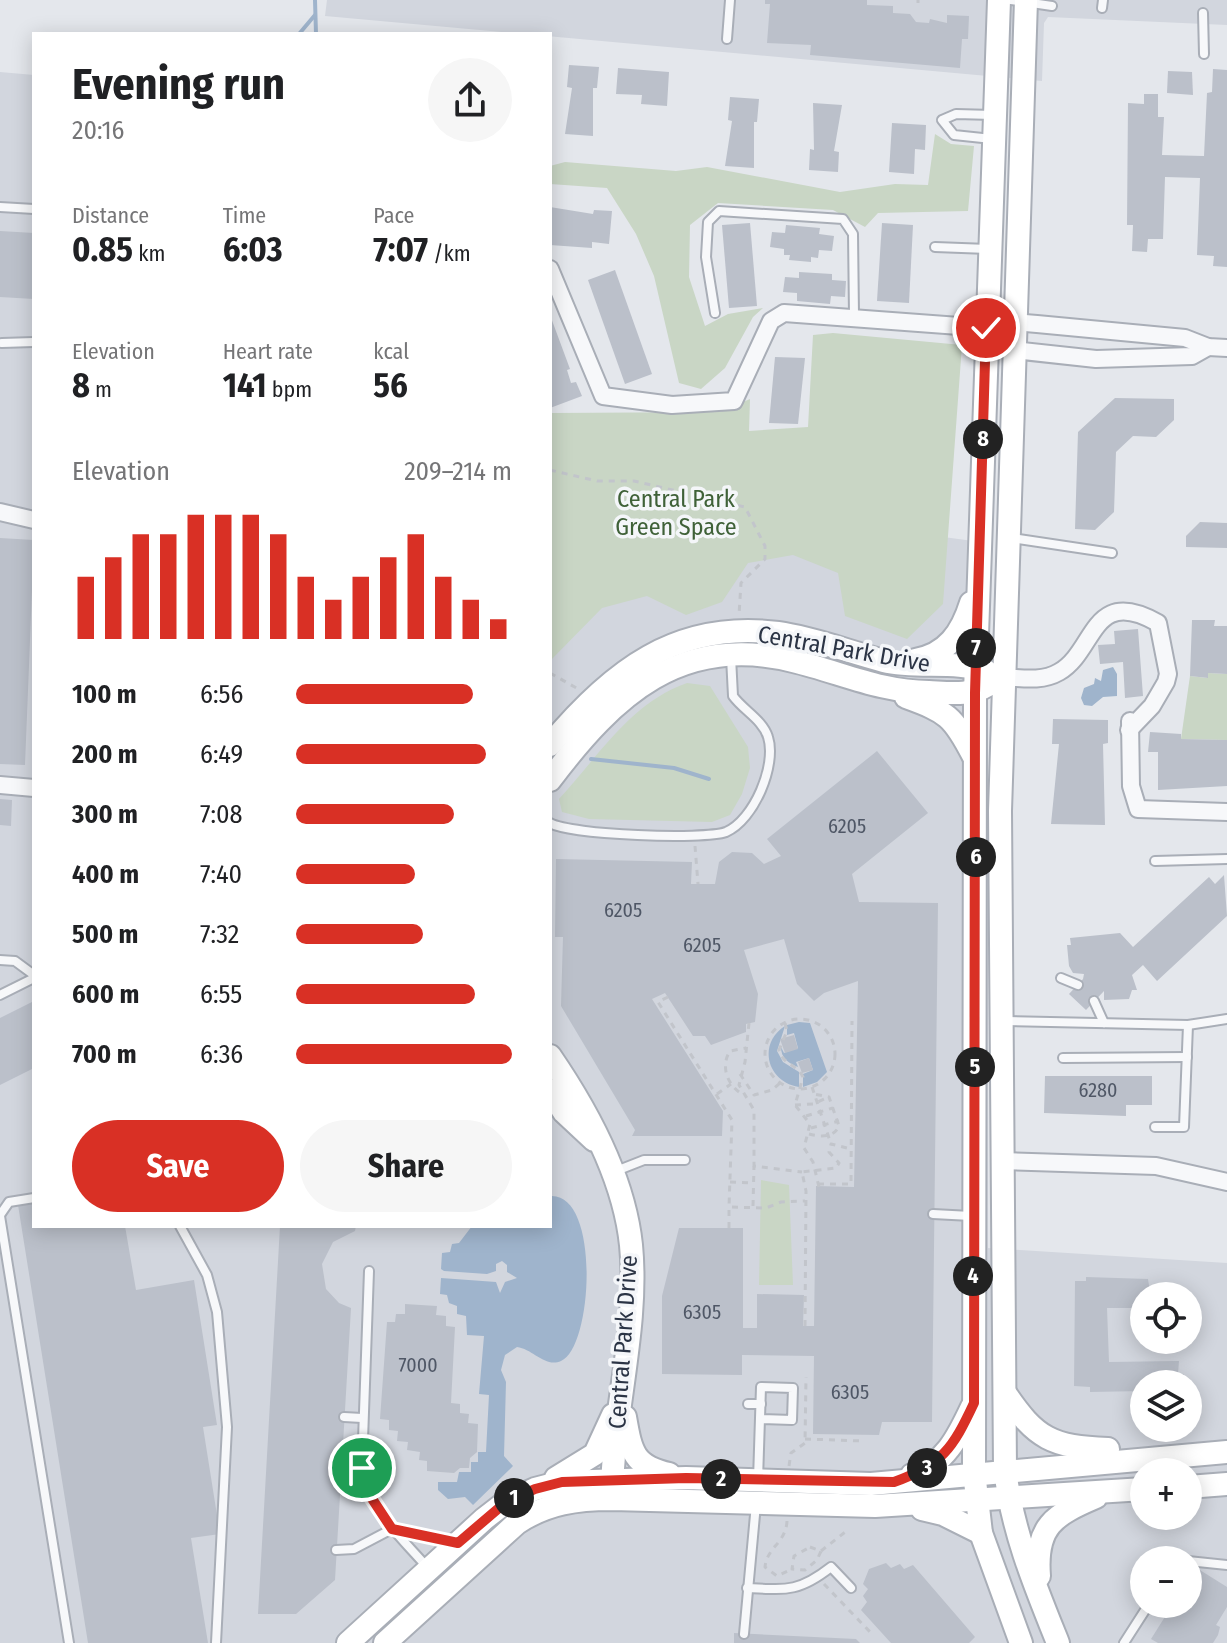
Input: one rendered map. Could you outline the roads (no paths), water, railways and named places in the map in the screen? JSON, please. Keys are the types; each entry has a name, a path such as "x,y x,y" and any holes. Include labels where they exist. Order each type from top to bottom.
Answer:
{"main road":[{"path":"999,0 975,693 974,1472 981,1533 1021,1643"},
{"path":"1021,1 1003,677 1000,1021 1005,1469 1022,1554 1058,1643"},
{"path":"887,661 931,657 946,647 965,621 978,579"},
{"name":"Central Park Drive","path":"552,743 601,688 623,670 648,656 692,639 748,631 778,633 887,661 976,667 1003,677"},
{"name":"Central Park Drive","path":"552,778 613,706 640,684 670,668 730,653 753,653 796,661 882,689 975,693"},
{"path":"975,693 1003,677"},
{"path":"882,689 943,711 961,731 977,764"},
{"name":"Central Park Drive","path":"552,1059 582,1104 611,1173 631,1245 632,1285 612,1489"},
{"name":"Central Park Drive","path":"552,1093 564,1112 598,1144"},
{"path":"1004,1392 1024,1421 1060,1446 1217,1453"},
{"path":"621,1395 629,1443 637,1460 648,1470 811,1505 897,1504 1130,1490"},
{"path":"348,1643 506,1502 582,1465 595,1454 621,1395"},
{"path":"894,1482 919,1473 941,1459 956,1440 974,1403"},
{"path":"535,1489 562,1482 612,1489 756,1492 1217,1453"},
{"path":"385,1643 445,1586 535,1511 612,1489 686,1478"},
{"path":"1202,1486 1227,1484"},
{"path":"1042,1603 1037,1547 1046,1528 1065,1510 1108,1491"},
{"path":"897,1504 943,1514 981,1533"}],"street":[{"path":"552,274 603,396 672,405 734,401 771,321 777,316 854,315 986,328 1014,322 1185,338 1208,347 1227,348"},
{"path":"986,328 1013,350 1096,359 1192,356 1208,347"},
{"path":"0,512 32,520"},
{"path":"1003,677 1041,678 1056,674 1065,668 1099,620 1127,613 1143,615 1158,623 1168,674 1163,690 1137,707 1129,730 1131,786 1138,809 1227,812"},
{"path":"0,785 32,788"},
{"path":"1001,1161 1156,1166 1227,1182"}],"lane":[{"path":"727,39 730,0"},
{"path":"1021,1 1052,6"},
{"path":"1203,13 1204,54"},
{"path":"993,139 954,135 942,120 956,114 995,115"},
{"path":"0,207 32,209"},
{"path":"715,313 706,257 708,222 719,211 843,219 853,234 854,315"},
{"path":"935,247 989,249"},
{"path":"1138,335 1149,344 1148,352 1141,358"},
{"path":"2,343 32,342"},
{"path":"1007,538 1112,553"},
{"path":"552,824 577,832 712,835 726,831 749,815 756,804 770,755 769,738 763,726 733,696 730,653"},
{"path":"1155,861 1227,859"},
{"path":"0,960 15,961 32,974"},
{"path":"0,995 32,977"},
{"path":"1061,978 1078,985"},
{"path":"1094,1001 1104,1023"},
{"path":"1000,1021 1188,1025 1227,1019"},
{"path":"1155,1127 1184,1127 1188,1025"},
{"path":"1063,1058 1187,1057"},
{"path":"611,1173 644,1160 685,1160"},
{"path":"32,1198 9,1202 0,1216 69,1643"},
{"path":"933,1214 972,1216"},
{"path":"181,1228 207,1275 217,1312 226,1412 223,1556 216,1643"},
{"path":"369,1271 362,1418 365,1488 392,1529 445,1586"},
{"path":"744,1634 761,1387 793,1388 792,1420 760,1419"},
{"path":"748,1404 761,1404"},
{"path":"344,1417 362,1418"},
{"path":"336,1550 354,1549 392,1529 458,1543"},
{"path":"1202,1562 1227,1565"},
{"path":"747,1588 791,1590 809,1583 831,1567 851,1588"},
{"path":"1124,1643 1140,1618"}],"water":[{"path":"1113,667 1117,674 1117,696 1103,697 1092,706 1084,705 1081,698 1084,688 1094,684 1095,678 1101,681 1103,670"},
{"path":"810,1023 827,1072 817,1082 803,1087 803,1074 813,1070 809,1058 796,1062 798,1067 786,1060 781,1047 784,1053 798,1048 794,1033 787,1035 787,1025"},
{"path":"785,1026 777,1051 783,1062 799,1072 799,1087 779,1078 770,1061 771,1042"},
{"path":"552,1197 566,1201 578,1218 587,1272 580,1329 572,1350 561,1361 555,1362 517,1347 505,1355 501,1370 506,1382 504,1456 513,1466 473,1505 465,1497 448,1499 438,1490 438,1482 457,1482 459,1472 471,1472 471,1462 478,1462 478,1452 486,1452 489,1395 479,1394 484,1336 467,1335 466,1316 457,1314 457,1306 449,1303 447,1295 440,1294 441,1278 496,1282 500,1293 505,1282 517,1278 507,1272 507,1265 502,1261 496,1264 496,1271 487,1274 444,1271 441,1269 442,1253 450,1252 452,1244 459,1243 470,1228 552,1228"}],"waterway":[{"path":"315,0 316,32"},
{"path":"301,32 315,15"},
{"path":"591,759 674,768 709,779"}],"park label":[{"name":"Central Park Green Space","path":"676,513"}]}
